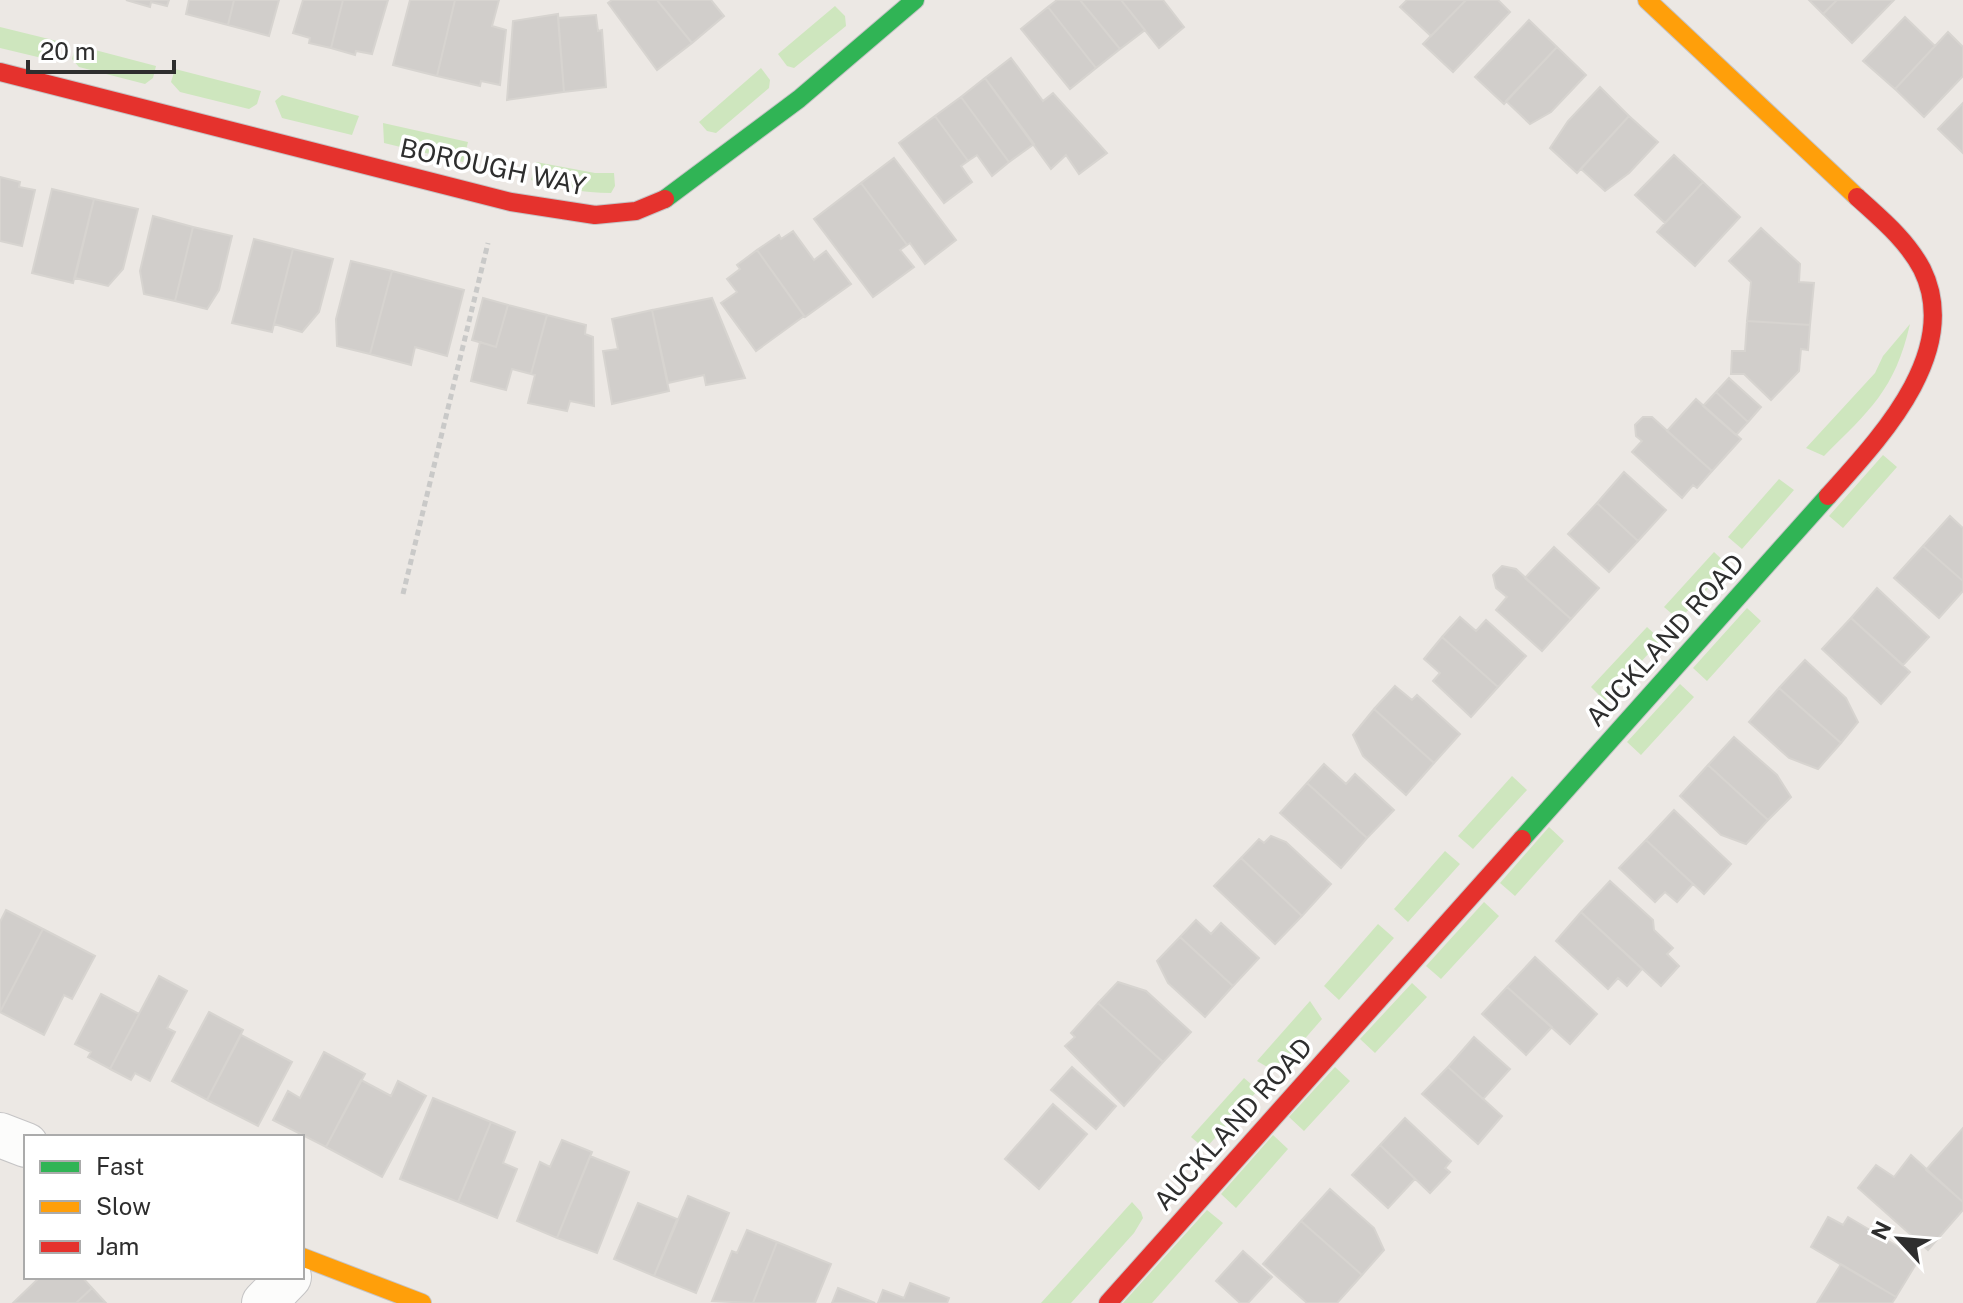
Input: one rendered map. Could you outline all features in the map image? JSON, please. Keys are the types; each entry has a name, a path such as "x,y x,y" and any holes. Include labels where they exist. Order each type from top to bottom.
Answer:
{"street":[{"name":"BOROUGH WAY","path":"0,72 511,202 595,215 636,211 672,196 799,99 915,0"},
{"name":"AUCKLAND ROAD","path":"1108,1303 1877,441 1912,393 1928,360 1935,314 1926,275 1903,240 1647,0"},
{"path":"0,1135 24,1144"},
{"path":"304,1265 422,1303"},
{"path":"264,1303 286,1279"}],"path":[{"path":"403,594 489,242"}],"green space":[{"path":"835,6 845,16 846,26 794,68 787,66 778,54"},
{"path":"0,27 57,41 54,53 46,59 0,48"},
{"path":"76,45 156,66 153,78 145,84 79,67 72,59"},
{"path":"761,68 770,80 769,88 716,133 707,131 699,122"},
{"path":"175,69 261,91 257,104 249,109 180,92 171,82"},
{"path":"282,95 359,116 352,135 282,118 275,101"},
{"path":"383,123 468,142 463,162 384,143"},
{"path":"536,162 595,173 614,173 615,186 611,193 590,192 531,180"},
{"path":"1910,324 1897,366 1867,412 1824,456 1806,448 1875,373 1883,356"},
{"path":"1883,455 1897,467 1843,528 1829,516"},
{"path":"1779,479 1794,490 1742,549 1728,537"},
{"path":"1714,552 1729,566 1679,620 1664,607"},
{"path":"1747,608 1761,621 1707,681 1693,668"},
{"path":"1647,627 1661,640 1605,701 1591,687"},
{"path":"1680,684 1694,697 1641,755 1627,742"},
{"path":"1512,776 1527,790 1473,849 1458,836"},
{"path":"1549,827 1564,841 1515,896 1500,883"},
{"path":"1445,851 1460,864 1408,922 1394,909"},
{"path":"1484,902 1499,916 1441,979 1426,966"},
{"path":"1378,924 1394,938 1339,1000 1324,986"},
{"path":"1412,983 1427,997 1375,1053 1360,1039"},
{"path":"1310,1001 1322,1019 1276,1072 1257,1061"},
{"path":"1335,1067 1350,1081 1304,1131 1289,1117"},
{"path":"1244,1078 1258,1090 1205,1149 1191,1137"},
{"path":"1273,1135 1288,1149 1236,1208 1221,1194"},
{"path":"1132,1202 1143,1218 1134,1233 1071,1303 1041,1303"},
{"path":"1207,1210 1223,1223 1152,1303 1123,1303"}],"building":[{"path":"126,0 169,0 167,6 151,2 150,7"},
{"path":"189,0 234,0 228,25 186,14"},
{"path":"234,0 279,0 269,36 228,25"},
{"path":"303,0 343,0 331,48 309,43 310,38 293,33"},
{"path":"343,0 388,0 372,54 356,51 355,55 331,48"},
{"path":"410,0 455,0 437,76 393,65"},
{"path":"455,0 499,0 492,26 506,30 500,85 481,81 480,86 437,76"},
{"path":"612,0 657,0 692,43 657,70 608,3"},
{"path":"657,0 711,0 724,16 692,43"},
{"path":"1057,0 1080,0 1120,49 1096,68 1048,7"},
{"path":"1080,0 1121,0 1145,30 1120,49"},
{"path":"1121,0 1163,0 1184,27 1159,48"},
{"path":"1407,0 1466,0 1431,36 1400,7"},
{"path":"1466,0 1498,0 1510,12 1453,72 1423,44"},
{"path":"1809,0 1837,0 1823,14"},
{"path":"1837,0 1894,0 1852,43 1823,14"},
{"path":"1048,7 1096,68 1070,89 1021,29"},
{"path":"558,14 564,92 507,100 513,21"},
{"path":"596,15 598,31 602,30 606,87 564,92 558,18"},
{"path":"1905,17 1935,46 1895,89 1863,61"},
{"path":"1529,20 1557,47 1504,104 1475,77"},
{"path":"1948,32 1963,47 1963,76 1924,117 1895,89"},
{"path":"1557,47 1586,75 1551,112 1530,124 1506,101"},
{"path":"1011,58 1043,101 1053,93 1107,153 1079,174 1066,155 1051,169 985,78"},
{"path":"985,78 1034,144 1009,162 961,97"},
{"path":"1600,87 1629,116 1577,173 1550,148 1568,121"},
{"path":"961,97 1009,162 992,176 977,155 968,161 935,116"},
{"path":"1963,103 1963,153 1938,129"},
{"path":"935,116 968,161 961,166 972,182 944,203 899,143"},
{"path":"1629,116 1658,142 1629,173 1605,191 1581,169"},
{"path":"1674,155 1703,182 1665,223 1635,195"},
{"path":"894,158 956,240 925,264 861,183"},
{"path":"0,177 20,182 19,187 35,190 22,246 0,241"},
{"path":"1703,182 1740,217 1695,266 1657,232"},
{"path":"861,183 907,245 900,250 914,267 873,297 814,219"},
{"path":"52,189 94,199 73,283 32,273"},
{"path":"94,199 138,209 123,269 108,286 75,278"},
{"path":"153,216 193,227 175,301 144,294 140,271"},
{"path":"193,227 232,236 219,290 207,309 175,301"},
{"path":"1761,228 1800,264 1799,282 1814,283 1810,325 1747,321 1751,282 1729,261"},
{"path":"793,231 814,260 826,251 851,284 805,317 757,250 779,235 781,239"},
{"path":"254,239 293,249 272,332 232,323"},
{"path":"293,249 333,259 319,312 302,332 274,324"},
{"path":"757,250 804,316 756,351 721,303 737,292 727,279 740,269 737,265"},
{"path":"351,261 392,271 370,354 337,346 336,319"},
{"path":"392,271 464,290 447,356 415,347 411,365 370,354"},
{"path":"483,298 508,305 496,347 472,340"},
{"path":"712,298 745,378 706,385 704,375 668,383 652,310"},
{"path":"508,305 547,315 531,374 512,369 506,390 471,381 480,342 496,347"},
{"path":"652,310 669,391 612,404 603,351 618,349 612,319"},
{"path":"547,315 586,325 585,334 593,337 594,406 570,401 567,411 528,403 535,375 531,374"},
{"path":"1747,321 1810,325 1808,350 1801,349 1799,371 1771,400 1744,374 1731,374 1732,351 1745,351"},
{"path":"1729,378 1761,407 1748,422 1716,392"},
{"path":"1716,392 1748,422 1736,435 1703,406"},
{"path":"1696,399 1741,439 1712,471 1667,431"},
{"path":"1643,417 1652,417 1712,471 1697,488 1693,485 1682,498 1632,452 1642,441 1636,436 1635,425"},
{"path":"1624,472 1666,510 1638,541 1597,503"},
{"path":"1597,503 1638,541 1609,572 1568,534"},
{"path":"1950,516 1963,528 1963,581 1923,546"},
{"path":"1923,546 1963,581 1963,591 1939,618 1894,578"},
{"path":"1554,547 1599,588 1571,619 1525,578"},
{"path":"1502,566 1516,569 1571,619 1542,651 1496,610 1507,597 1496,588 1493,575"},
{"path":"1877,588 1929,637 1903,665 1851,618"},
{"path":"1460,617 1476,631 1486,620 1526,656 1498,687 1442,637"},
{"path":"1851,618 1910,672 1881,704 1822,649"},
{"path":"1442,637 1498,687 1471,717 1433,681 1440,673 1424,659"},
{"path":"1805,660 1846,698 1858,722 1841,743 1779,688"},
{"path":"1395,686 1412,700 1417,695 1460,734 1434,763 1374,709"},
{"path":"1779,688 1841,743 1818,769 1789,758 1749,722"},
{"path":"1374,709 1434,763 1406,795 1363,756 1353,735"},
{"path":"1734,737 1777,775 1791,797 1768,820 1708,765"},
{"path":"1324,764 1346,784 1355,774 1394,810 1367,838 1307,783"},
{"path":"1708,765 1768,820 1746,844 1721,835 1680,796"},
{"path":"1307,783 1367,838 1341,868 1280,813"},
{"path":"1674,810 1731,864 1704,894 1646,840"},
{"path":"1271,836 1286,842 1331,884 1302,916 1241,858 1259,839 1264,843"},
{"path":"1646,840 1693,884 1677,902 1665,892 1655,902 1619,868"},
{"path":"1241,858 1302,916 1275,944 1214,886"},
{"path":"1610,881 1653,920 1654,930 1673,948 1667,954 1679,966 1661,986 1581,912"},
{"path":"6,910 43,929 0,1012 0,922"},
{"path":"1581,912 1642,969 1627,986 1618,978 1608,989 1556,941"},
{"path":"1196,920 1211,934 1221,923 1259,958 1233,986 1180,937"},
{"path":"43,929 95,956 72,999 64,995 44,1035 0,1012"},
{"path":"1180,937 1233,986 1205,1017 1168,983 1157,961"},
{"path":"1535,957 1597,1014 1570,1044 1507,987"},
{"path":"159,976 187,991 167,1028 175,1032 150,1081 135,1073 131,1080 110,1069"},
{"path":"1118,982 1146,991 1191,1032 1163,1062 1098,1003"},
{"path":"1507,987 1552,1027 1526,1055 1482,1014"},
{"path":"101,994 139,1014 110,1069 88,1057 91,1052 75,1044"},
{"path":"1098,1003 1163,1062 1124,1106 1065,1046 1075,1037 1071,1033"},
{"path":"209,1012 243,1030 207,1100 172,1081"},
{"path":"241,1035 292,1062 258,1126 207,1100"},
{"path":"1474,1037 1510,1069 1483,1099 1448,1067"},
{"path":"324,1052 365,1074 326,1147 273,1120 288,1091 300,1098"},
{"path":"1072,1067 1116,1106 1096,1129 1051,1090"},
{"path":"1448,1067 1502,1116 1478,1144 1422,1094"},
{"path":"361,1080 391,1096 398,1081 426,1096 382,1177 326,1147"},
{"path":"433,1098 491,1122 458,1202 400,1179"},
{"path":"1053,1104 1087,1134 1039,1189 1005,1159"},
{"path":"1405,1118 1451,1161 1445,1168 1450,1172 1430,1193 1380,1145"},
{"path":"491,1122 515,1132 503,1163 517,1169 497,1218 458,1202"},
{"path":"1963,1128 1963,1202 1926,1170"},
{"path":"562,1140 592,1152 557,1238 517,1221 540,1162 550,1167"},
{"path":"1380,1145 1415,1179 1388,1208 1352,1175"},
{"path":"1911,1155 1963,1202 1963,1210 1928,1250 1858,1188 1876,1165 1894,1177"},
{"path":"590,1156 629,1172 597,1253 557,1238"},
{"path":"1330,1189 1374,1228 1384,1250 1362,1275 1301,1221"},
{"path":"688,1196 729,1213 696,1293 654,1276"},
{"path":"638,1203 677,1219 654,1276 614,1259"},
{"path":"1828,1217 1843,1225 1848,1217 1919,1259 1896,1297 1811,1247"},
{"path":"1301,1221 1362,1275 1337,1303 1307,1303 1263,1264"},
{"path":"747,1230 777,1242 753,1303 712,1301 732,1251 737,1253"},
{"path":"777,1242 831,1264 815,1303 753,1303"},
{"path":"1243,1251 1272,1277 1248,1303 1240,1303 1216,1281"},
{"path":"1841,1264 1896,1297 1892,1303 1817,1303"},
{"path":"38,1279 84,1279 92,1288 76,1303 13,1303"},
{"path":"910,1283 949,1298 947,1303 878,1303 883,1290 904,1298"},
{"path":"92,1288 106,1303 76,1303"},
{"path":"838,1288 875,1303 832,1303"}],"traffic: fast":[{"path":"665,199 799,99 915,0"},
{"path":"1522,839 1828,496"}],"traffic: slow":[{"path":"1647,0 1857,197"},
{"path":"304,1258 422,1303"}],"traffic: jam":[{"path":"0,72 511,202 595,215 636,211 665,199"},
{"path":"1828,496 1870,448 1910,392 1924,362 1932,331 1932,300 1916,258 1901,239 1857,197"},
{"path":"1108,1303 1522,839"}]}
